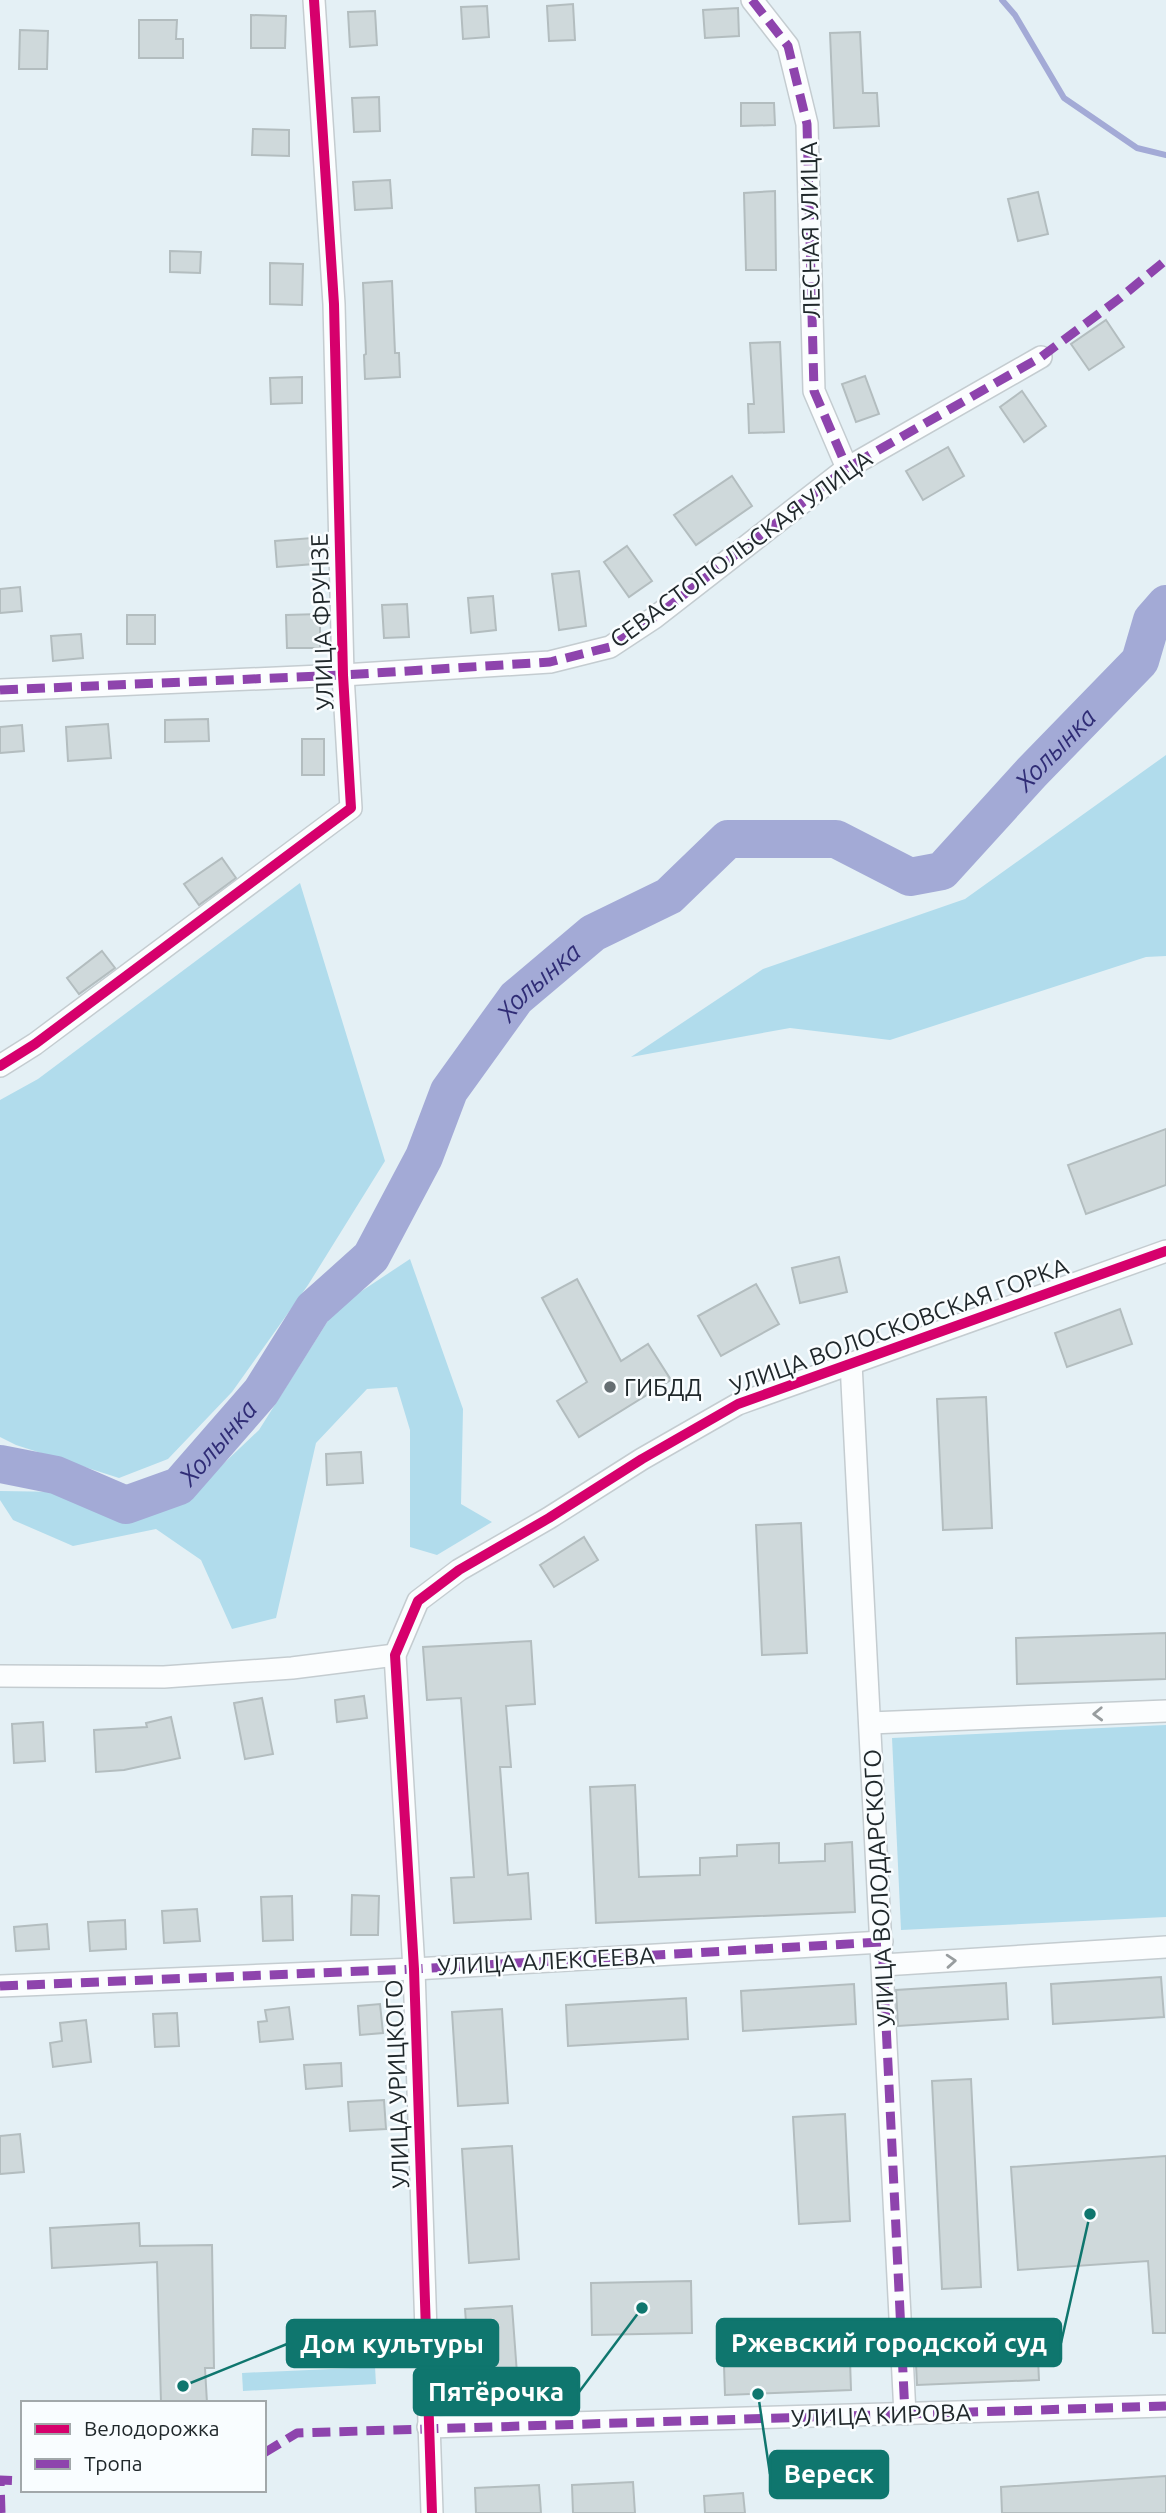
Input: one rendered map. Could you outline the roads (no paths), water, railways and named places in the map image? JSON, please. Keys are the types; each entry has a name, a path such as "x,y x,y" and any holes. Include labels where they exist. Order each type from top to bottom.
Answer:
{"street":[{"name":"УЛИЦА ФРУНЗЕ","path":"0,1066 35,1044 351,808 343,675 334,304 313,0"},
{"name":"ЛЕСНАЯ УЛИЦА","path":"752,0 788,46 807,124 814,391 847,468"},
{"name":"СЕВАСТОПОЛЬСКАЯ УЛИЦА","path":"0,690 343,675 550,662 610,647 654,618 847,468 1041,357"},
{"name":"УЛИЦА ВОЛОСКОВСКАЯ ГОРКА","path":"395,1655 418,1601 459,1570 549,1518 642,1459 738,1405 1166,1251"},
{"name":"УЛИЦА ВОЛОДАРСКОГО","path":"851,1363 905,2414"},
{"path":"0,1676 164,1677 292,1668 395,1655"},
{"name":"УЛИЦА УРИЦКОГО","path":"395,1655 414,1969 432,2513"},
{"path":"870,1723 1166,1712"},
{"name":"УЛИЦА АЛЕКСЕЕВА","path":"0,1986 414,1969 882,1942"},
{"path":"883,1965 1166,1947"},
{"name":"УЛИЦА КИРОВА","path":"428,2427 1166,2406"}],"waterway":[{"path":"1002,0 1015,15 1064,98 1137,148 1166,155"},
{"name":"Холынка","path":"0,1464 56,1475 126,1505 179,1486 261,1392 313,1309 371,1257 424,1157 449,1091 516,998 593,933 669,896 728,839 836,839 910,877 942,871 1032,772 1140,661 1152,620 1166,604"}],"place":[{"name":"ГИБДД","path":"610,1387"},
{"name":"Ржевский городской суд","path":"1090,2214"},
{"name":"Пятёрочка","path":"642,2308"},
{"name":"Дом культуры","path":"183,2386"},
{"name":"Вереск","path":"758,2394"}]}
